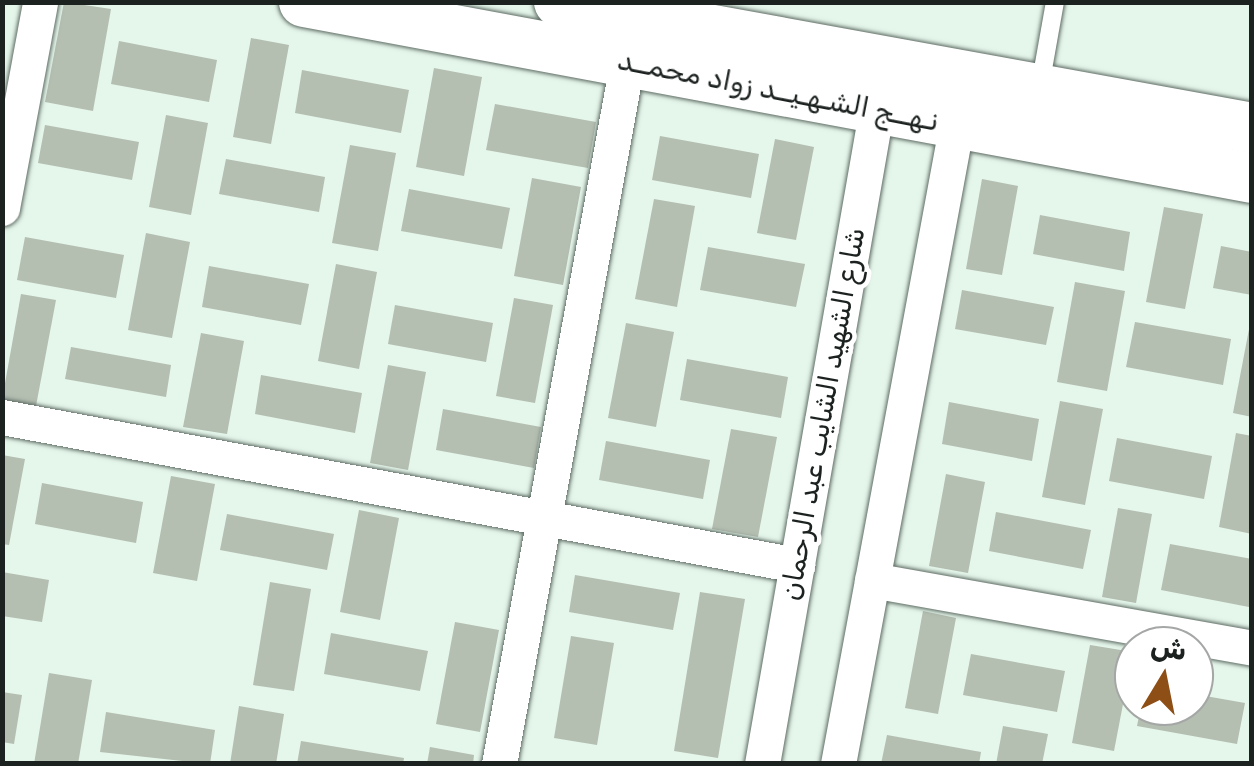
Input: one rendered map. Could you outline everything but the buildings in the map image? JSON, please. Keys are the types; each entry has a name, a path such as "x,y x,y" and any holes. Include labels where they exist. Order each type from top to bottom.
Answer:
{"main road":[{"name":"نـهــج الشـهـيــد زواد محمــد","path":"304,2 627,64 880,87 960,101 1252,178"},
{"name":"نـهــج الشـهـيــد زواد محمــد","path":"559,2 880,87"},
{"name":"نـهــج الشـهـيــد زواد محمــد","path":"960,101 1039,90 1252,128"}],"street":[{"path":"2,208 40,2"},
{"path":"499,764 627,64"},
{"name":"شارع الشهيد الشايب عبد الرحمان","path":"762,764 880,87"},
{"path":"838,764 960,101"},
{"path":"2,417 797,565"},
{"path":"872,580 1252,648"}],"lane":[{"path":"1039,90 1055,2"}]}
